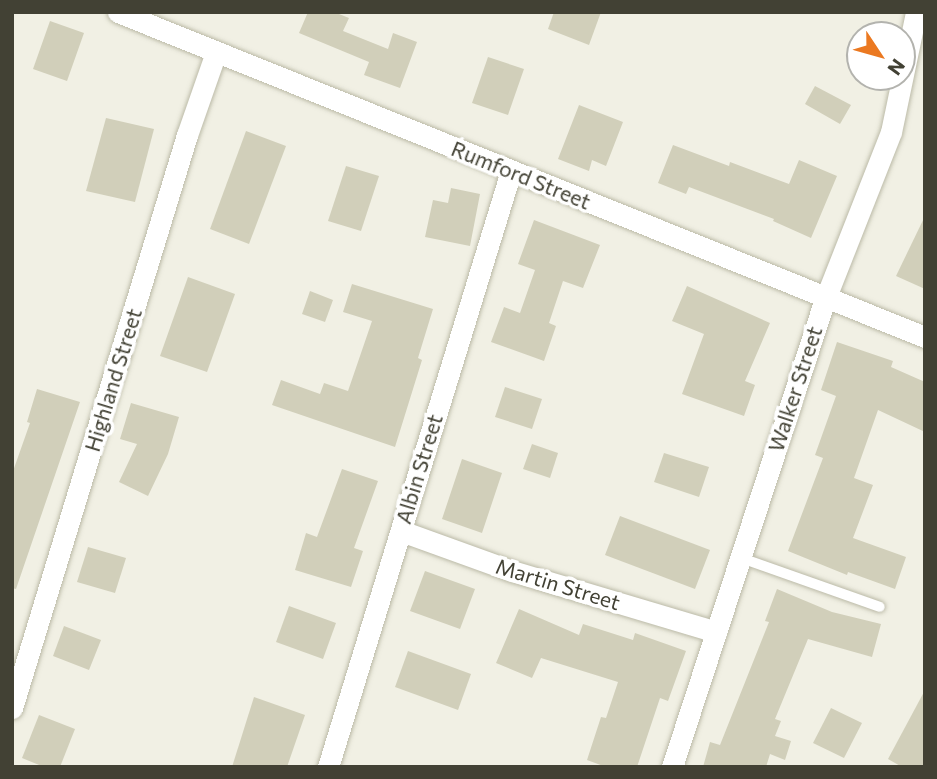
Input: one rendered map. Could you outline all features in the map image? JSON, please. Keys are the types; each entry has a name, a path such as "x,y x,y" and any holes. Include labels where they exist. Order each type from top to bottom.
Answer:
{"street":[{"name":"Rumford Street","path":"118,12 925,337"},
{"name":"Walker Street","path":"673,767 826,296 891,132 916,12"},
{"name":"Highland Street","path":"12,708 187,135 216,52"},
{"name":"Albin Street","path":"328,767 511,171"},
{"name":"Martin Street","path":"401,531 512,571 716,632"}],"lane":[{"path":"741,558 880,607"}],"building":[{"path":"308,12 334,12 349,18 343,31 388,49 393,33 417,42 400,88 364,75 369,62 299,33"},
{"path":"554,12 601,12 589,45 548,29"},
{"path":"50,21 84,33 67,81 33,69"},
{"path":"488,57 524,69 508,115 472,103"},
{"path":"815,86 851,105 840,124 805,104"},
{"path":"579,105 623,122 606,166 592,160 589,171 558,159"},
{"path":"106,118 154,129 135,202 86,191"},
{"path":"246,131 286,146 249,244 210,229"},
{"path":"673,145 789,184 799,160 837,176 811,238 773,221 774,219 689,187 686,194 658,183"},
{"path":"346,166 379,176 361,231 328,221"},
{"path":"451,188 480,194 470,246 425,237 433,200 448,203"},
{"path":"925,216 925,289 896,276"},
{"path":"534,220 600,245 583,288 563,281 549,323 556,326 544,361 491,342 504,307 520,313 535,270 518,264"},
{"path":"188,277 235,294 207,372 160,356"},
{"path":"352,284 433,309 418,358 422,360 395,447 272,405 281,380 320,394 324,383 348,391 372,321 343,312"},
{"path":"687,286 770,323 745,381 755,385 744,416 682,394 704,334 672,321"},
{"path":"310,291 333,300 325,322 302,314"},
{"path":"837,342 893,361 891,367 925,382 925,432 878,410 854,478 873,485 853,538 906,557 895,589 848,572 847,575 788,551 823,458 815,455 836,396 821,390"},
{"path":"505,387 542,399 532,429 495,417"},
{"path":"37,389 80,402 16,589 12,588 12,474 30,423 27,422"},
{"path":"131,403 179,417 168,454 148,496 119,482 137,444 120,439"},
{"path":"532,444 558,453 550,478 523,469"},
{"path":"664,453 709,467 699,497 654,482"},
{"path":"462,459 502,473 482,533 442,519"},
{"path":"342,469 378,481 354,548 363,551 351,587 295,570 306,533 317,537"},
{"path":"620,516 710,550 695,589 605,555"},
{"path":"88,547 126,558 115,593 77,582"},
{"path":"425,571 475,589 460,629 410,611"},
{"path":"777,589 832,612 881,624 872,657 808,639 775,719 781,721 775,736 791,741 785,760 770,754 766,767 703,767 710,742 720,745 769,622 765,621"},
{"path":"289,606 336,623 323,659 276,642"},
{"path":"519,609 579,635 583,624 633,640 635,633 686,651 668,701 660,698 637,767 606,767 587,760 601,717 606,718 618,682 541,658 532,678 496,663"},
{"path":"64,626 101,640 89,670 53,656"},
{"path":"408,651 471,674 458,710 395,687"},
{"path":"925,690 925,767 902,767 888,759"},
{"path":"254,697 305,715 287,767 232,767"},
{"path":"831,708 862,723 844,758 813,743"},
{"path":"39,715 75,729 60,767 44,767 22,758"}]}
